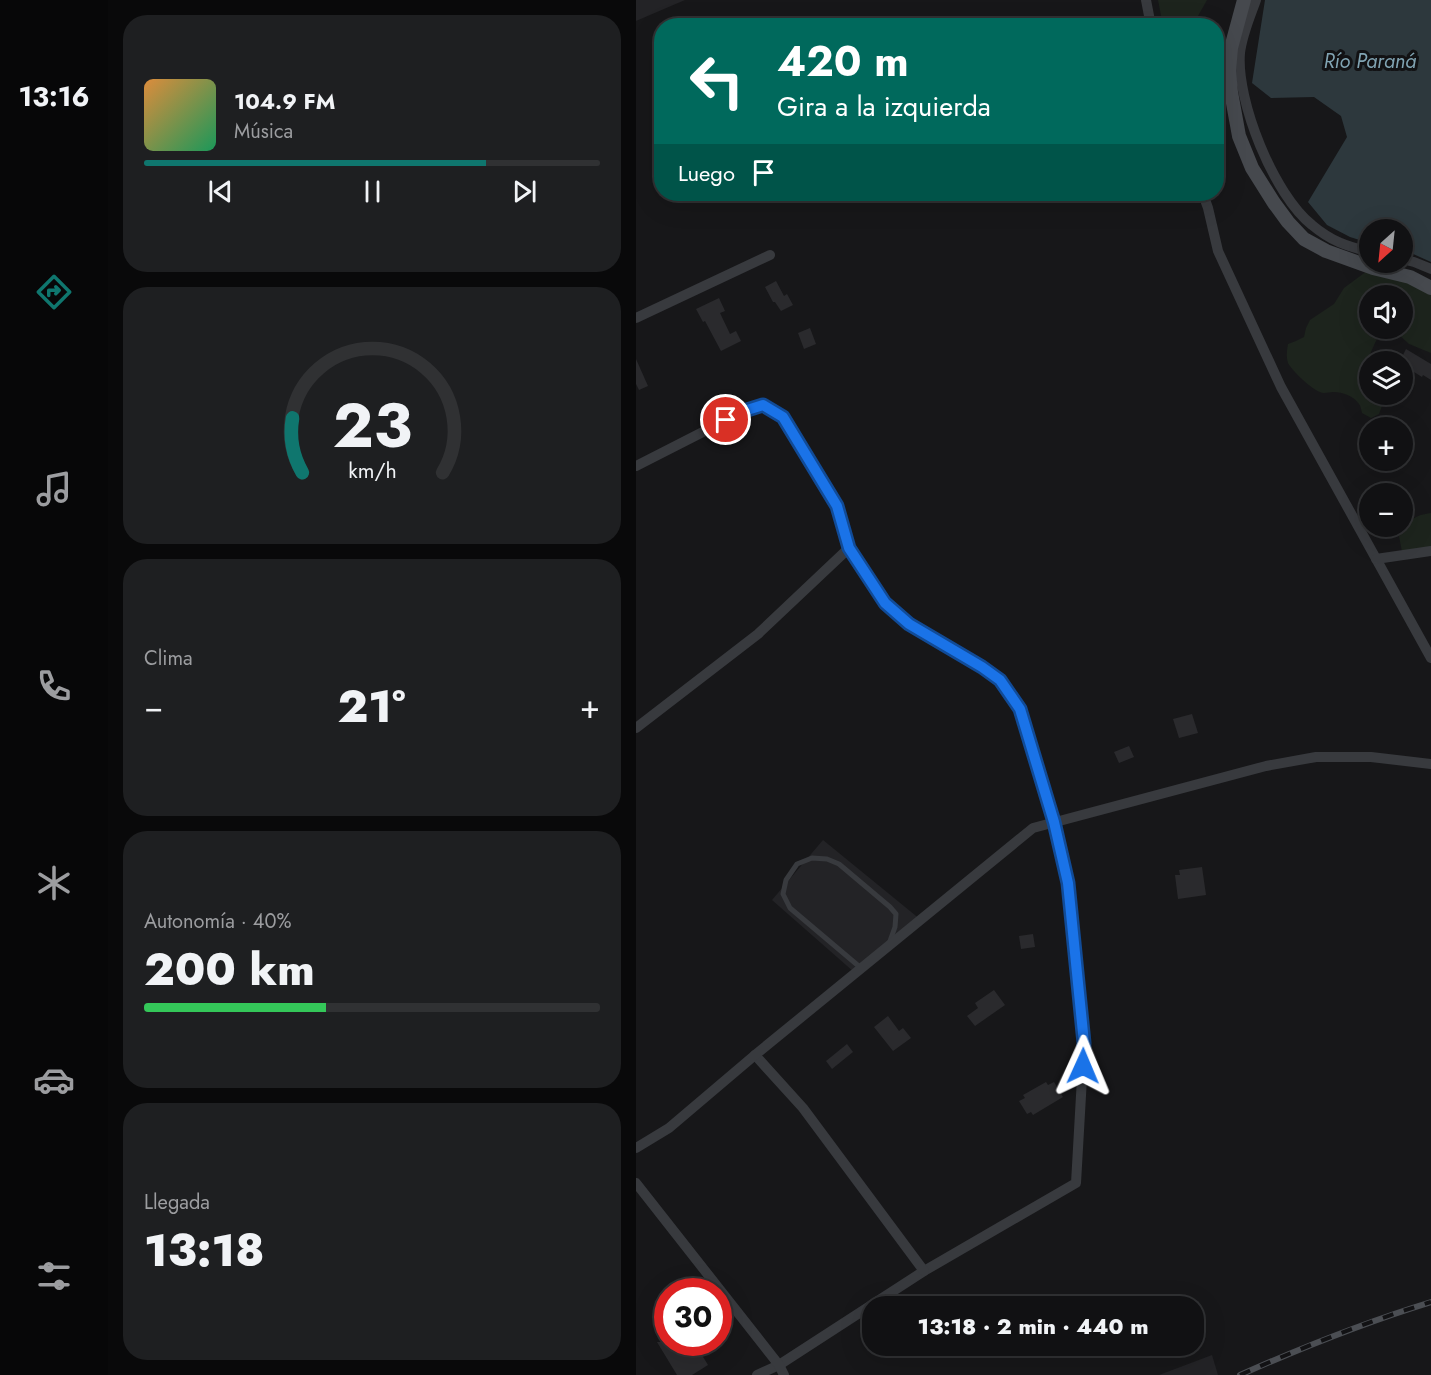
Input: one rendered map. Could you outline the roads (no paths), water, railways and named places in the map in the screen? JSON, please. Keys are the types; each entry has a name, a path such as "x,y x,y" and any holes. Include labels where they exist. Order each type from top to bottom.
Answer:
{"main road":[{"path":"1244,0 1231,48 1229,71 1231,92 1239,136 1252,168 1274,203 1304,239 1318,247 1373,268 1410,277 1431,288"}],"street":[{"path":"1146,0 1149,18"},
{"path":"1256,0 1240,50 1240,70 1249,116 1270,167 1283,190 1310,224 1338,243 1359,249"},
{"path":"1206,201 1218,251 1276,376 1431,658"},
{"path":"636,318 770,255"},
{"path":"1413,262 1431,269"},
{"path":"636,466 744,411 763,405 783,417 837,506 849,548 885,603 909,624 1000,680 1020,709 1054,822 1068,883 1084,1043 1076,1183 924,1271 782,1370 758,1375"},
{"path":"636,728 758,634 849,548"},
{"path":"1376,559 1431,550"},
{"path":"636,1148 669,1128 1033,828 1266,766 1316,757 1371,757 1431,764"},
{"path":"755,1055 803,1108 924,1271"},
{"path":"636,1183 782,1370"}],"lane":[{"path":"861,968 790,908 783,894 786,880 797,864 812,858 839,864 890,907 896,914 896,927 889,946"}],"water":[{"name":"Río Paraná","path":"1265,0 1431,0 1431,262 1413,254 1413,219 1359,219 1359,240 1327,225 1308,202 1347,137 1341,116 1314,97 1271,98 1252,83"}],"railway":[{"path":"1240,1375 1335,1336 1431,1302"}]}
